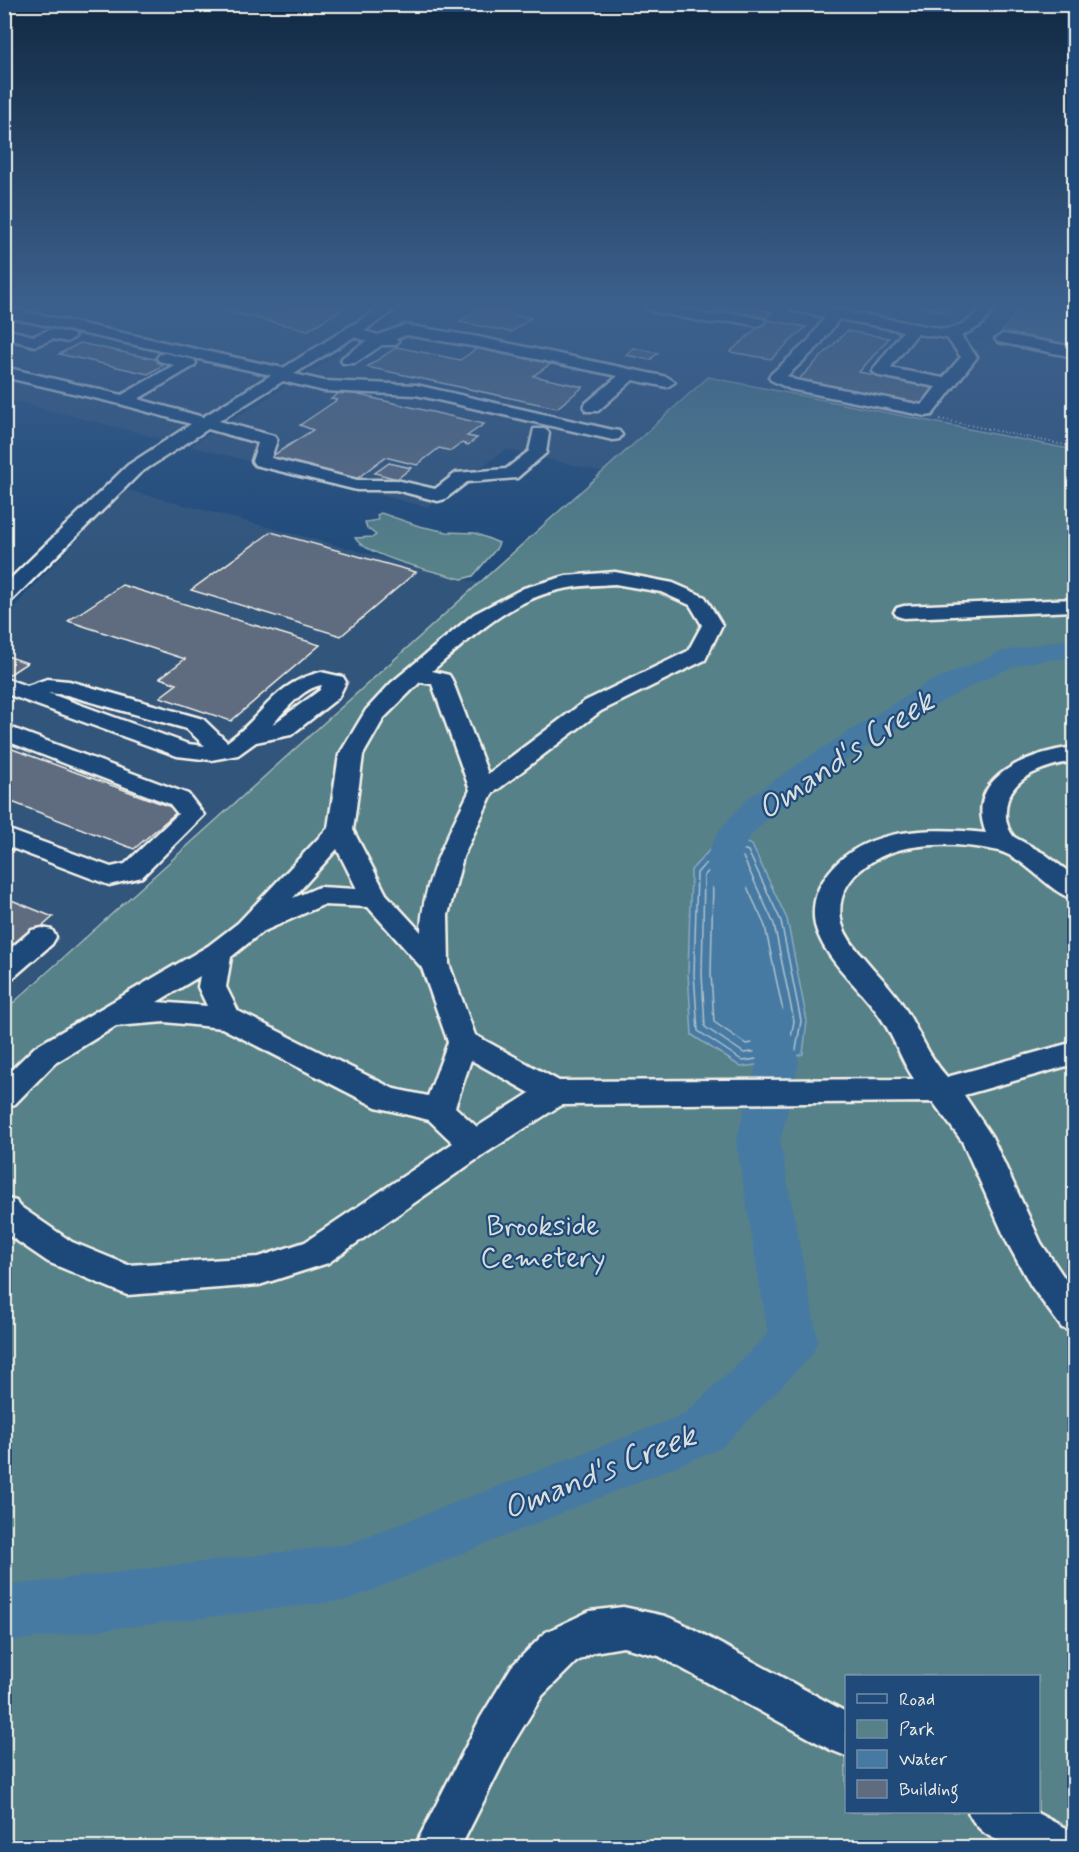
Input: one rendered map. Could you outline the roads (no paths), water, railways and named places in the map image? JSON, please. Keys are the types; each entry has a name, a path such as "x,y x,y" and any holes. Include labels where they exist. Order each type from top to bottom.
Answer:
{"street":[{"path":"96,393 268,440 261,461 357,485 396,485 438,495 462,477 511,474 537,453 540,433 556,422"},
{"path":"124,400 135,393"},
{"path":"4,597 125,477 205,422 252,393"},
{"path":"375,393 540,433"},
{"path":"431,393 613,435"},
{"path":"592,407 608,393"},
{"path":"837,393 926,411 940,393"},
{"path":"4,1096 45,1055 218,953 248,930 340,830 351,755 374,716 416,674 481,618 531,592 566,582 615,578 666,587 699,601 712,625 697,655 592,706 482,790 450,857 435,915 435,964 464,1042 555,1094 941,1090 1074,1053"},
{"path":"904,612 1074,605"},
{"path":"416,674 441,680 482,790"},
{"path":"4,685 185,751 223,752 234,748 252,736"},
{"path":"4,732 179,799 192,815 133,871 109,876 4,836"},
{"path":"1005,843 994,824 992,803 1001,784 1020,771 1074,754"},
{"path":"340,830 375,899 435,964"},
{"path":"1074,890 1037,861 1005,843 961,837 930,837 890,843 868,852 850,864 836,880 829,896 827,914 831,931 863,978 889,1006 917,1059 964,1119 984,1151 1019,1232 1040,1271 1074,1317"},
{"path":"248,930 319,896 375,899"},
{"path":"4,970 42,937"},
{"path":"218,953 212,987 227,1018"},
{"path":"107,1017 165,1012 227,1018 387,1099 438,1110 475,1144"},
{"path":"438,1110 464,1042"},
{"path":"4,1211 6,1215 60,1252 127,1280 259,1271 316,1253 475,1144 555,1094"},
{"path":"436,1848 496,1732 527,1681 561,1647 590,1632 623,1627 665,1637 845,1734"},
{"path":"992,1813 1057,1848"}],"water":[{"path":"731,838 752,845 787,919 807,1021 803,1054 778,1062 741,1067 692,1035 688,974 691,870 717,842"}],"waterway":[{"name":"Omand's Creek","path":"730,886 723,859 731,838 760,806 831,757 936,691 1011,658 1061,649 1074,649"},
{"name":"Omand's Creek","path":"4,1614 348,1572 703,1431 794,1341 758,1142 778,1062 765,1013"}],"park label":[{"name":"Brookside Cemetery","path":"543,1241"}]}
